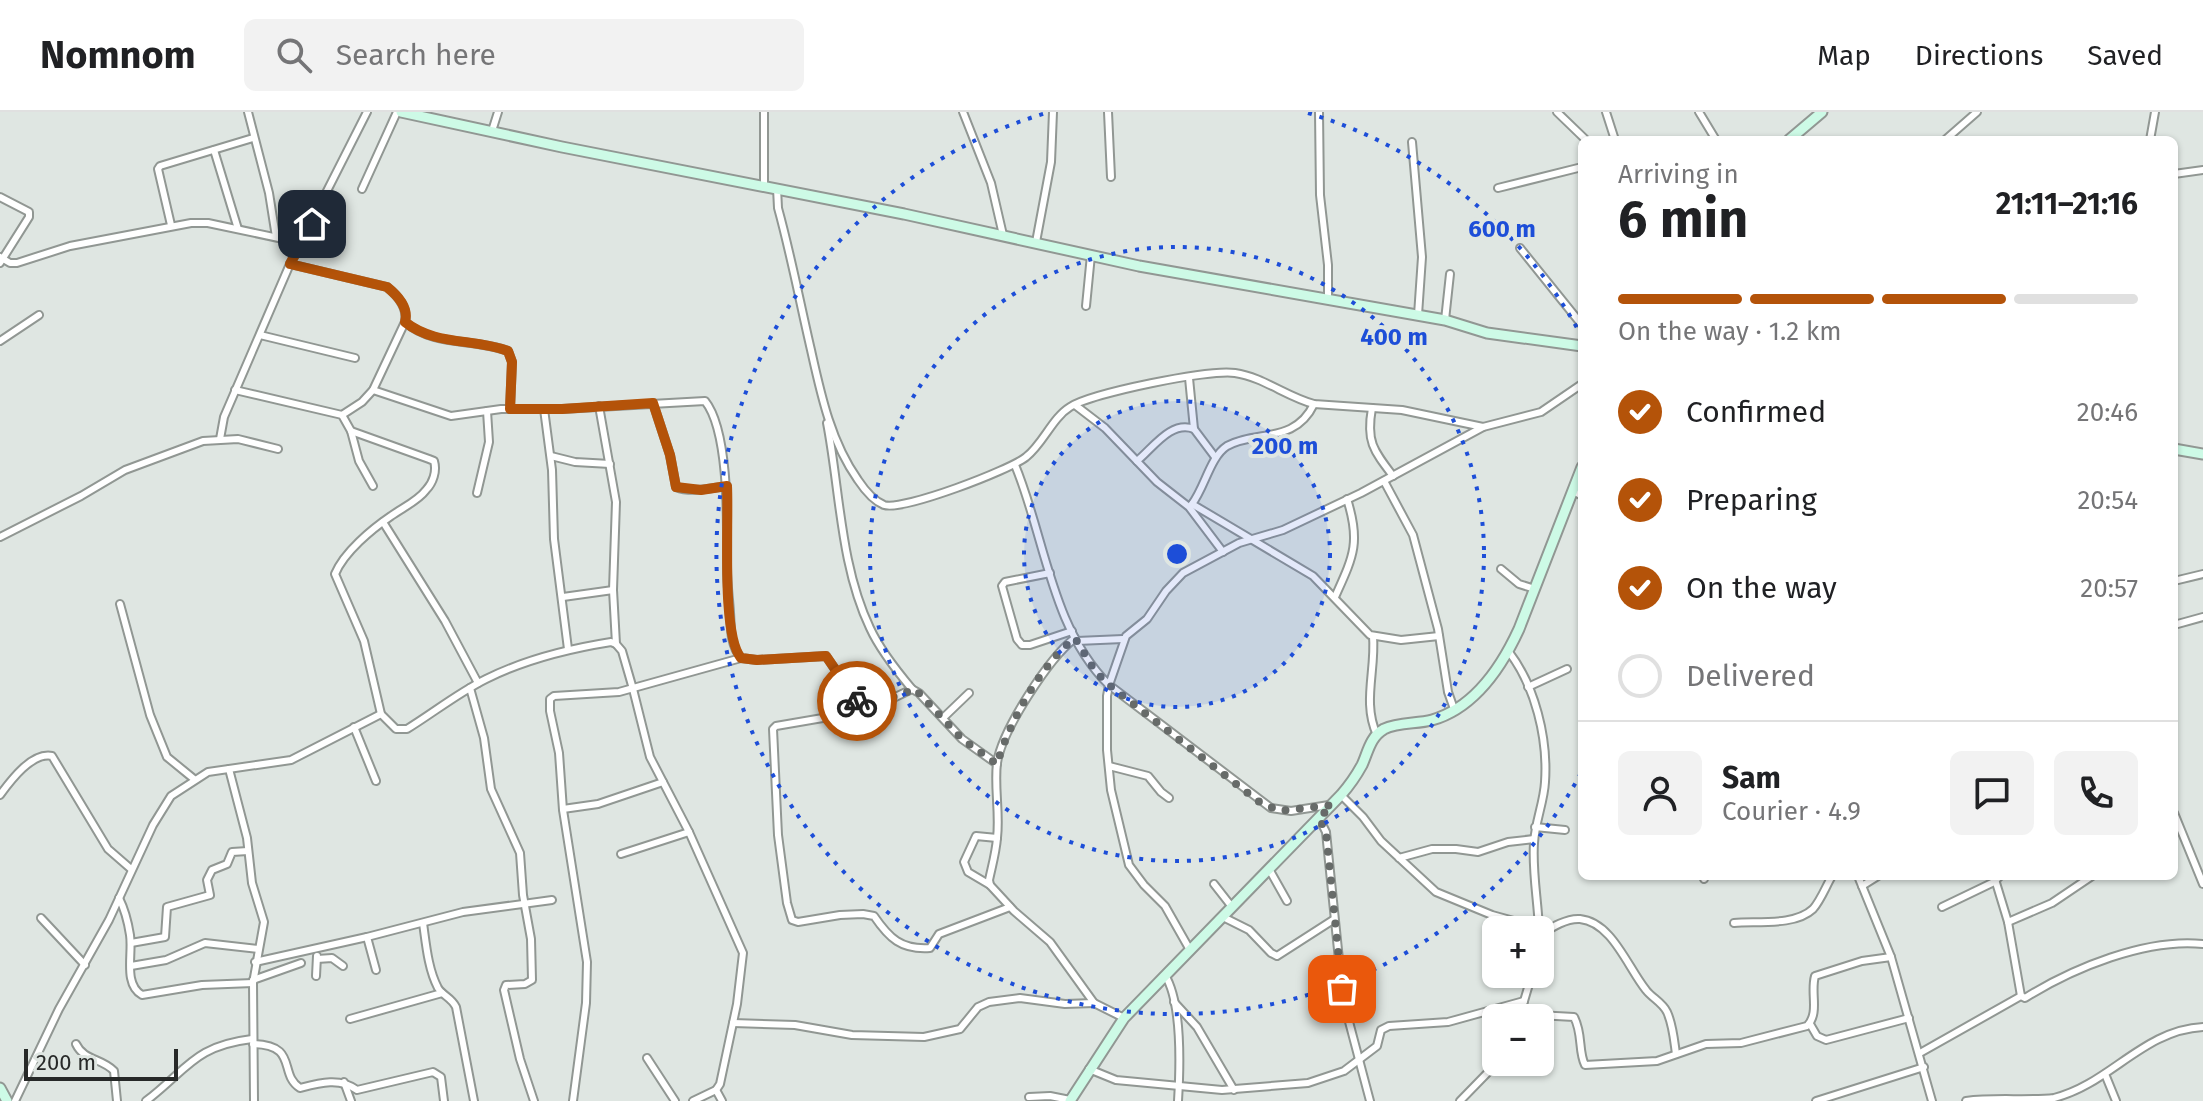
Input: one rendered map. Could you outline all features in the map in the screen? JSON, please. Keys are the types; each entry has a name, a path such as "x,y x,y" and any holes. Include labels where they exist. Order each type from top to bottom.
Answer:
{"main road":[{"path":"1794,136 1822,112"},
{"path":"404,113 448,117 492,131 1091,255 1445,320 1487,333 1578,345"},
{"path":"2178,450 2203,454"},
{"path":"1070,1101 1124,1018 1341,795 1353,781 1377,735 1390,727 1430,721 1454,709 1493,675 1509,652 1578,494"},
{"path":"0,1088 7,1101"}],"street":[{"path":"248,112 269,193 276,237"},
{"path":"220,439 224,417 290,264 367,112"},
{"path":"492,131 498,112"},
{"path":"764,112 764,186"},
{"path":"963,112 991,183 1003,235"},
{"path":"1036,242 1051,162 1053,112"},
{"path":"1108,112 1111,177"},
{"path":"1319,112 1320,195 1328,265 1328,298"},
{"path":"1557,112 1582,136"},
{"path":"1606,112 1614,136"},
{"path":"1699,112 1714,136"},
{"path":"1950,136 1977,112"},
{"path":"2151,136 2155,112"},
{"path":"362,189 404,113"},
{"path":"171,225 158,169 160,166 253,138"},
{"path":"1412,142 1422,257 1418,315"},
{"path":"214,150 238,229"},
{"path":"1498,188 1578,168"},
{"path":"2178,173 2203,170"},
{"path":"777,188 778,208 824,407 850,568 859,600 876,639 912,689 962,739 997,764"},
{"path":"0,197 29,212 25,227 1,260 10,263 70,246 171,225 208,223 302,243"},
{"path":"1520,248 1578,320"},
{"path":"1086,306 1091,255"},
{"path":"235,390 342,415 362,402 373,390 405,322 406,311 395,293 387,287 290,264"},
{"path":"1445,320 1450,274"},
{"path":"0,341 39,315"},
{"path":"405,322 417,332 434,337 508,351 512,362 510,409"},
{"path":"260,335 355,358"},
{"path":"824,407 857,479 870,495 884,505 899,506 1015,465 1044,439 1067,409 1075,405 1108,394 1189,378 1234,373 1259,380 1301,401 1314,404 1402,410 1483,427"},
{"path":"1189,378 1194,429 1215,457"},
{"path":"1190,950 1165,906 1129,865 1111,790 1109,685 1123,639 1147,619 1176,578 1223,552 1283,530 1384,481 1483,427 1541,412 1578,387"},
{"path":"373,390 444,415 459,416 510,409 698,400 708,403 727,486 731,633 733,646 741,658"},
{"path":"653,403 670,455 676,487 701,490 727,486"},
{"path":"1191,506 1204,485 1215,457 1235,443 1286,430 1309,415 1314,404"},
{"path":"1075,405 1105,428 1157,482 1191,506 1299,566 1335,597 1362,630 1373,636 1401,640 1439,636"},
{"path":"599,406 610,464 617,530 613,590 616,644"},
{"path":"1372,408 1369,435 1372,445 1393,476"},
{"path":"544,409 551,456 554,539 568,649"},
{"path":"477,493 489,442 487,411"},
{"path":"342,415 351,431 359,461 373,486"},
{"path":"1137,461 1162,437 1184,427 1194,429"},
{"path":"351,431 434,461 436,467 425,493 383,522 349,554 335,574 364,641 381,714 400,731 478,683 528,660 611,642 622,651 650,757 689,832 743,953 725,1067 716,1090 693,1101"},
{"path":"0,537 125,470 203,441 238,439 278,449"},
{"path":"551,456 575,462 610,464"},
{"path":"1015,465 1050,573 1075,637 1095,671 1109,685 1271,808 1291,811 1332,805"},
{"path":"1384,481 1413,535 1454,709"},
{"path":"1335,597 1354,550 1352,515 1347,499"},
{"path":"1191,506 1223,552"},
{"path":"383,522 445,621 478,683"},
{"path":"1501,569 1519,584 1535,589"},
{"path":"1050,573 1005,582 1002,586 1017,639 1022,645 1075,637 1123,639"},
{"path":"2178,580 2203,574"},
{"path":"563,597 613,590"},
{"path":"120,604 150,715 167,757 194,779"},
{"path":"2178,624 2203,617"},
{"path":"1373,636 1375,661 1369,707 1377,735"},
{"path":"990,885 997,838 997,764 1006,736 1041,678 1075,637"},
{"path":"1509,652 1528,687 1541,731 1545,766 1545,784 1534,839 1538,916"},
{"path":"573,1101 586,1003 587,962 563,809 559,753 550,699 554,696 633,689 741,658 826,656 862,709"},
{"path":"1528,687 1567,669"},
{"path":"470,688 484,738 491,789 520,853 531,939 532,980 525,984 506,985 504,990 520,1059 534,1101"},
{"path":"912,689 881,704 773,729 778,835 792,920 798,922 863,914 874,916 895,941 920,949 930,948 939,934 1010,907"},
{"path":"943,718 969,693"},
{"path":"15,1101 59,1009 85,965 160,812 171,796 208,772 291,760 381,714"},
{"path":"354,727 376,781"},
{"path":"0,795 41,755 52,756 108,849 131,869"},
{"path":"1109,766 1148,776 1169,798"},
{"path":"229,769 248,851 252,883 264,922 253,982 254,1101"},
{"path":"563,809 598,804 663,782"},
{"path":"1341,795 1399,858 1436,892 1497,916"},
{"path":"1319,818 1326,832 1343,999 1370,1101"},
{"path":"2178,822 2203,884"},
{"path":"1535,827 1565,830"},
{"path":"2178,832 2182,831"},
{"path":"621,854 689,832"},
{"path":"997,838 976,836 964,862 968,872 990,885 1050,942 1094,1003 1124,1018"},
{"path":"1399,858 1432,849 1478,852 1508,842 1534,839"},
{"path":"131,943 165,937 167,907 210,895 207,880 212,870 227,864 232,852 248,851"},
{"path":"1269,869 1287,901"},
{"path":"1734,923 1794,919 1806,915 1816,907 1830,880"},
{"path":"1860,880 1891,957 1932,1101"},
{"path":"1862,886 1872,880"},
{"path":"1942,907 1992,880"},
{"path":"1997,880 2008,922 2021,996"},
{"path":"2008,922 2052,903 2086,880"},
{"path":"1214,884 1237,923 1277,956 1333,920"},
{"path":"119,898 126,914 131,943 131,983 142,995 202,985 253,982 301,963"},
{"path":"255,962 463,912 552,900"},
{"path":"41,918 85,965"},
{"path":"1554,925 1579,919 1594,923 1611,939 1647,991 1665,1008 1673,1029 1676,1054"},
{"path":"423,923 430,962 442,993 452,999 456,1007 474,1101"},
{"path":"367,937 376,970"},
{"path":"131,966 166,960 205,943 258,949"},
{"path":"1920,1053 2021,996 2025,998 2079,968 2137,951 2180,944 2203,944"},
{"path":"316,976 317,948"},
{"path":"1891,957 1862,961 1815,976 1814,1010 1810,1024 1817,1036 1826,1040 1909,1018"},
{"path":"317,959 332,958 343,966"},
{"path":"1165,975 1174,1002 1178,1101"},
{"path":"1523,1004 1528,988"},
{"path":"350,1019 442,993"},
{"path":"733,1023 795,1025 852,1035 924,1037 960,1029 978,1007 989,1002 1020,998 1065,1004 1094,1003"},
{"path":"1089,1069 1116,1080 1234,1090 1271,1088 1327,1079 1344,1071 1377,1046 1381,1030 1389,1026 1448,1022 1524,1001"},
{"path":"1174,1002 1197,1027 1234,1090"},
{"path":"1554,1017 1574,1017 1581,1035 1585,1065 1657,1061 1706,1044 1741,1043 1810,1024"},
{"path":"1966,1101 2053,1098 2105,1074 2152,1040 2182,1028 2203,1027"},
{"path":"146,1101 206,1051 221,1044 253,1042 280,1052 287,1061 296,1086 344,1082 357,1090 433,1072 441,1077 444,1101"},
{"path":"76,1044 82,1054 103,1062 114,1071 117,1101"},
{"path":"647,1058 675,1101"},
{"path":"1816,1101 1924,1067"},
{"path":"2105,1074 2116,1101"},
{"path":"1460,1101 1484,1076"},
{"path":"344,1082 351,1101"},
{"path":"716,1090 722,1101"},
{"path":"1029,1097 1050,1096 1070,1101"}],"way so far":[{"path":"857,701 862,709 915,689 962,739 997,764 1006,736 1041,678 1075,638 1095,671 1109,685 1258,801 1279,811 1332,805 1319,818 1326,832 1342,989"}],"route":[{"path":"312,224 290,264 387,287 395,293 406,311 405,322 417,332 508,351 513,382 510,409 653,403 670,455 676,487 701,490 727,486 727,572 731,633 737,654 748,660 826,656 857,701"}]}
